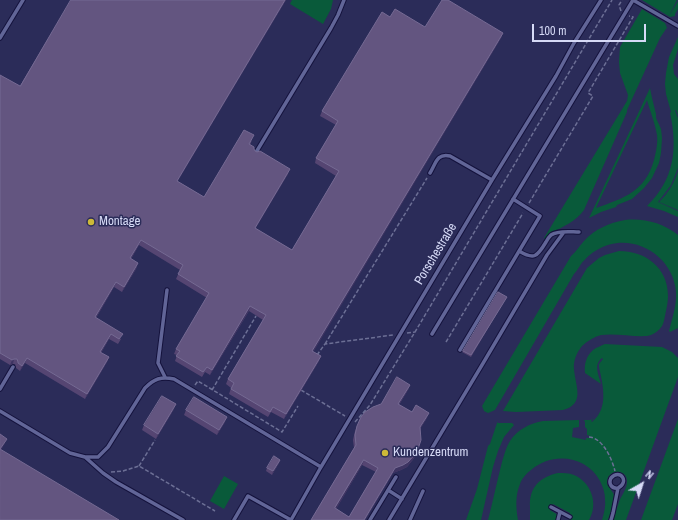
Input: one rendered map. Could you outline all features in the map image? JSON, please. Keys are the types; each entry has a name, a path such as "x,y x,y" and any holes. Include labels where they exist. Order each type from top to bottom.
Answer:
{"lane":[{"path":"0,38 23,0"},
{"path":"255,154 331,28 344,0"},
{"name":"Porschestraße","path":"291,520 400,334 601,0"},
{"path":"432,334 633,0 678,26"},
{"path":"430,173 441,155 445,154 492,180"},
{"path":"460,350 540,216 513,199"},
{"path":"519,250 528,256 533,256 537,254 550,235 556,232 579,232"},
{"path":"389,520 547,255 564,232"},
{"path":"166,377 158,363 167,290"},
{"path":"0,389 13,367"},
{"path":"0,411 70,453 85,457 98,457 108,447 151,382 159,378 166,377 174,379 193,390 321,467"},
{"path":"85,457 116,482 183,520"},
{"path":"611,520 618,488 621,487 624,480 617,474 610,478 610,482 612,487 618,488"},
{"path":"370,520 396,476"},
{"path":"388,490 402,499"},
{"path":"410,520 423,491"},
{"path":"234,520 248,496 291,520"},
{"path":"551,507 570,517"},
{"path":"558,520 560,512"}],"path":[{"path":"302,390 355,422 370,405 612,0"},
{"path":"446,342 593,96 588,93 633,18 620,11 619,5 622,0"},
{"path":"315,359 430,173"},
{"path":"212,390 256,316"},
{"path":"325,344 415,332"},
{"path":"193,390 198,381 282,432 298,406"},
{"path":"589,437 594,437 607,451 617,474"},
{"path":"103,473 123,471 139,466 155,440"},
{"path":"139,466 215,511"}],"green space":[{"path":"292,0 333,0 331,9 323,24 290,4"},
{"path":"642,0 677,0 669,16 678,1 678,9 675,16 670,17"},
{"path":"642,9 665,23 667,28 660,38 627,110 584,210 573,221 551,233 545,239 544,238 627,101 628,95 620,73 620,47"},
{"path":"678,37 678,49 673,65 674,74 678,79 678,115 675,110 678,118 678,168 671,185 658,202 678,211 678,217 647,206 663,186 672,163 674,139 671,112 665,84 669,57"},
{"path":"650,88 662,138 659,163 652,178 632,199 589,218","holes":["647,100 657,135 654,160 650,171 645,180 632,192 616,201 596,208"]},
{"path":"678,171 678,210 659,202 675,180"},
{"path":"625,220 653,222 666,227 678,235 678,328 670,332 669,331 675,307 676,292 673,278 667,267 658,257 648,249 636,244 623,243 610,245 597,250 586,258 574,274 495,410 488,413 484,411 482,406 571,256 588,237 598,230 613,223"},
{"path":"619,251 638,254 646,258 659,269 664,277 667,286 668,298 664,321 661,328 654,334 647,336 612,334 601,335 584,344 578,351 575,360 574,369 578,393 575,403 570,407 563,410 516,412 503,411 587,268 599,258"},
{"path":"605,344 662,347 672,352 678,358 678,377 626,520 613,520 627,485 624,474 621,472 613,473 608,479 607,484 614,495 612,509 608,520 602,520 605,507 605,494 600,481 587,466 569,459 559,459 549,460 540,464 529,471 523,478 518,488 516,506 518,520 488,520 506,449 513,437 520,430 533,423 543,421 579,420 579,427 573,428 572,437 586,440 586,438 589,438 584,420 591,420 594,418 591,421 592,422 601,410 603,403 603,389 599,364 603,359 602,358 599,361 597,367 601,384 585,373 585,364 587,358 593,350"},
{"path":"678,419 678,504 672,520 641,520"},
{"path":"498,422 512,423 514,425 504,437 498,451 481,520 466,520 477,489 488,446"},
{"path":"558,473 568,473 574,475 580,478 589,488 592,494 593,507 589,520 569,520 570,513 553,504 550,510 558,515 557,520 530,520 531,494 541,480"},
{"path":"224,476 238,484 224,509 210,501"}],"building":[{"path":"71,0 285,0 177,181 204,197 244,130 254,135 249,144 254,147 255,151 260,151 290,169 255,228 292,250 339,171 316,158 338,121 322,111 382,12 390,17 395,9 425,27 442,0 448,0 503,33 312,351 321,356 286,414 273,407 270,412 231,389 234,383 228,379 266,315 250,306 212,370 207,367 203,372 176,356 180,351 176,349 209,293 178,274 183,265 141,240 130,258 138,263 124,287 116,282 95,317 123,334 119,339 111,334 100,352 109,357 87,394 27,358 22,366 18,363 17,359 12,360 0,353 0,75 20,86"},
{"path":"498,292 507,297 471,355 463,351"},
{"name":"Kundenzentrum","path":"397,377 410,385 398,404 412,412 416,405 429,413 420,427 421,440 417,452 408,462 395,468 364,520 311,520 356,445 355,435 361,417 365,412 381,404","holes":["364,460 378,468 349,517 335,508"]},
{"path":"162,396 176,404 158,434 144,425"},
{"path":"194,397 227,417 219,430 186,410"},
{"path":"0,434 7,439 0,449"},
{"path":"0,449 119,520 0,520"},
{"path":"274,456 280,460 273,471 267,468"}],"place":[{"name":"Montage","path":"91,222"},
{"name":"Kundenzentrum","path":"385,453"}]}
